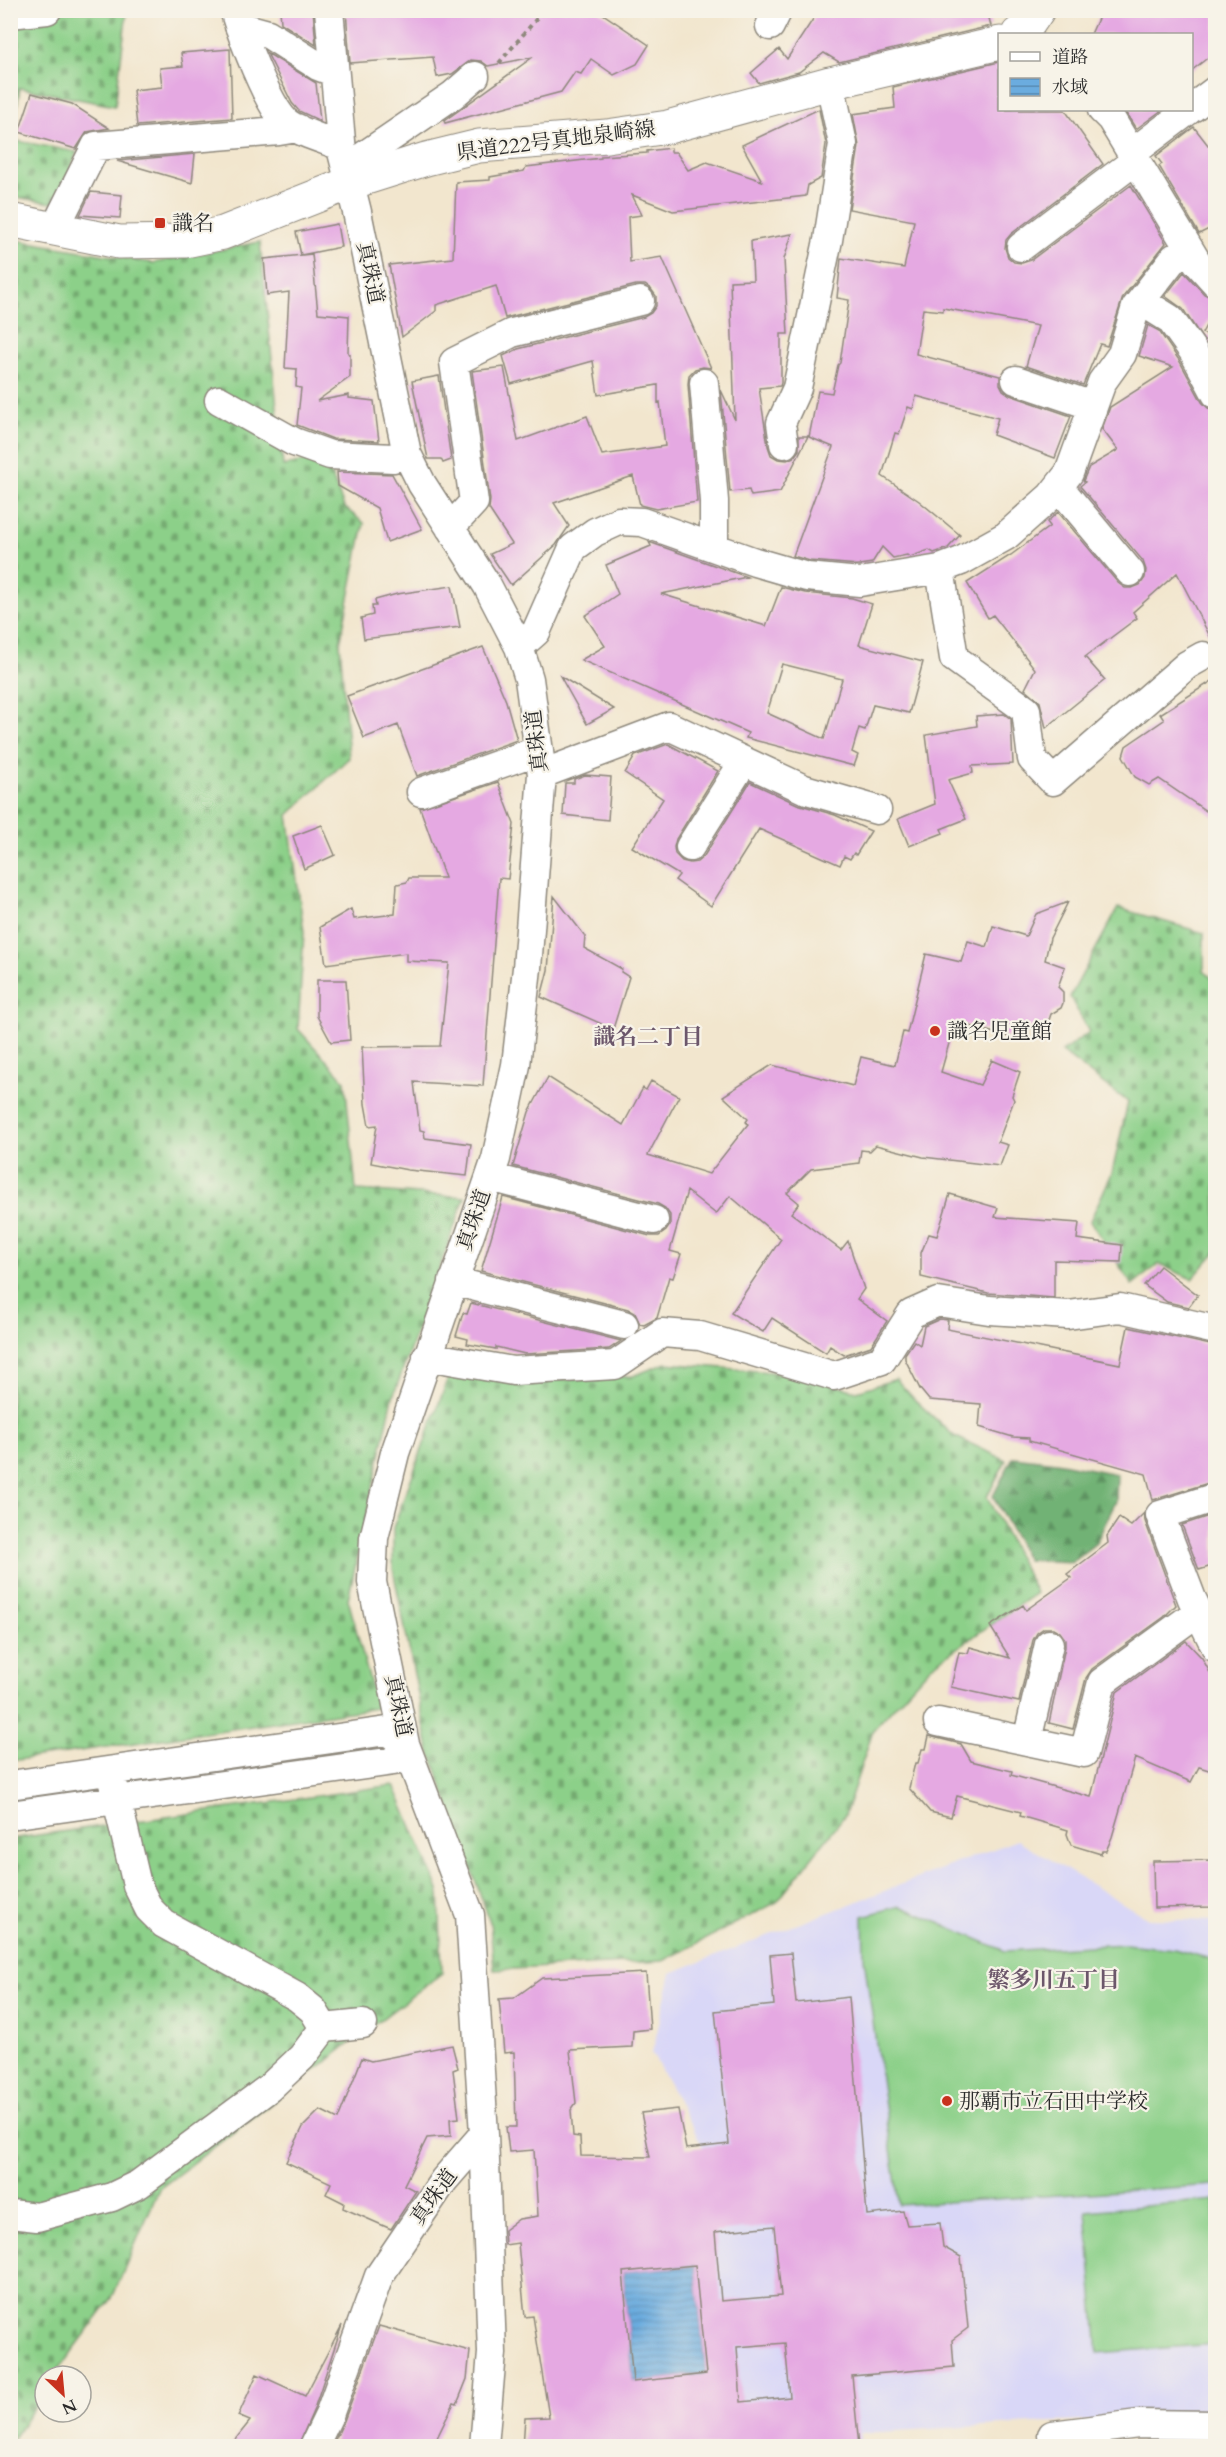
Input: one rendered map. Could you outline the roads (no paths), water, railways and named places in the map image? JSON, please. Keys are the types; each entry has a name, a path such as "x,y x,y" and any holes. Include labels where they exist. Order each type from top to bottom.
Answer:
{"main road":[{"name":"県道222号真地泉崎線","path":"10,220 119,242 185,241 223,233 350,183 479,146 607,136 668,128 998,37"}],"street":[{"path":"10,15 47,10"},
{"name":"真珠道","path":"314,2446 329,2415 379,2276 444,2180 484,2134 470,1915 405,1744 372,1582 374,1538 395,1453 496,1159 516,1065 527,968 540,762 529,679 519,647 487,585 422,484 407,454 341,146 329,10"},
{"path":"236,18 268,34 318,66 333,72"},
{"path":"236,18 274,106 291,125 341,146"},
{"path":"350,183 365,155 453,95 475,76"},
{"path":"784,444 781,423 797,388 828,240 843,144 830,83"},
{"path":"1193,107 1215,90"},
{"path":"1103,111 1134,157 1189,249 1215,283"},
{"path":"1021,248 1188,111"},
{"path":"57,230 61,216 96,146 279,131 291,125"},
{"path":"519,647 537,632 573,548 595,532 619,521 642,522 755,562 807,577 860,582 939,569 961,561 1006,536 1051,496 1069,473 1102,382 1122,354 1136,307 1174,258 1189,249"},
{"path":"450,528 474,502 454,362 512,333 640,301"},
{"path":"1141,301 1170,319 1193,351 1215,394"},
{"path":"1016,380 1093,406"},
{"path":"705,383 714,501 714,547"},
{"path":"219,400 294,442 330,455 393,458 407,454"},
{"path":"1059,487 1130,572"},
{"path":"939,569 954,658 1026,710 1032,759 1053,781 1187,665 1203,656"},
{"path":"421,792 669,726 804,789 877,810"},
{"path":"690,847 744,761"},
{"path":"490,1177 654,1220"},
{"path":"453,1281 624,1325"},
{"path":"427,1356 513,1371 615,1365 662,1333 700,1336 834,1376 882,1360 911,1314 938,1302 989,1310 1068,1315 1119,1308 1215,1330"},
{"path":"1215,1497 1160,1515 1198,1612 1215,1648"},
{"path":"938,1722 1084,1753 1102,1682 1198,1612"},
{"path":"1027,1741 1049,1644"},
{"path":"10,1785 387,1731 405,1744 394,1761 10,1815"},
{"path":"111,1771 115,1800 137,1885 150,1909 164,1924 297,1997 313,2010 324,2028"},
{"path":"10,2214 37,2217 112,2197 139,2184 269,2088 302,2057 324,2028 363,2024"},
{"path":"484,2134 492,2353 484,2446"},
{"path":"1052,2434 1138,2424 1215,2425"}],"water":[{"path":"695,2265 706,2374 633,2382 623,2272"}],"place":[{"name":"識名","path":"160,223"},
{"name":"識名児童館","path":"935,1031"},
{"name":"那覇市立石田中学校","path":"947,2101"}],"district":[{"name":"識名二丁目","path":"648,1037"},
{"name":"繁多川五丁目","path":"1054,1980"}]}
